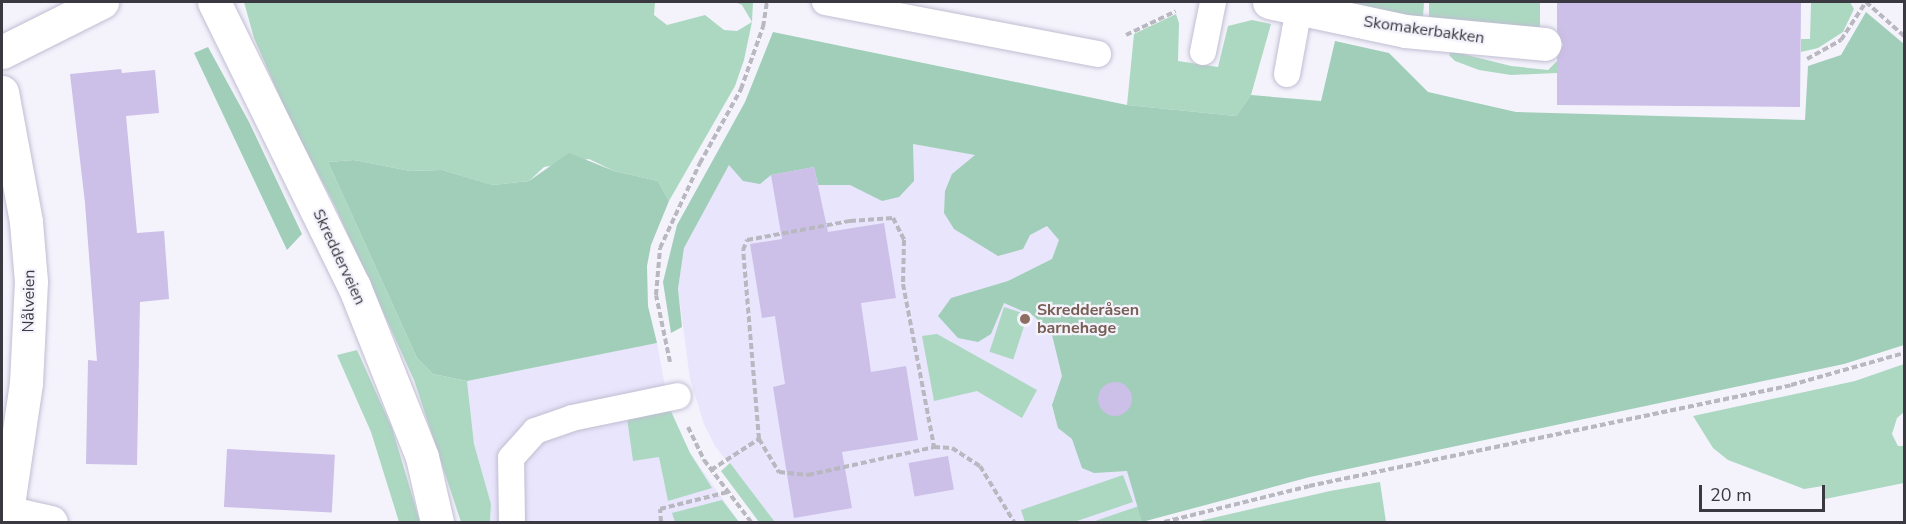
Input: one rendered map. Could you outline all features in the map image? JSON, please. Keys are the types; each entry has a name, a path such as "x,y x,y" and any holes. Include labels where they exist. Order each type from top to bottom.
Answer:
{"street":[{"path":"2,52 102,2"},
{"name":"Skredderveien","path":"214,2 354,286 422,457 437,522"},
{"name":"Skomakerbakken","path":"1284,5 1405,31 1544,44"},
{"name":"Nålveien","path":"2,92 26,222 32,281 26,382 4,511 51,522"}],"lane":[{"path":"825,2 1098,54"},
{"path":"1203,52 1213,2"},
{"path":"1284,5 1287,74"},
{"path":"512,522 511,458 535,431 572,418 678,396"}],"path":[{"path":"751,522 711,470 693,441 678,396 656,295 656,264 669,225 741,89 763,27 767,2"},
{"path":"1807,59 1841,40 1866,2 1905,36"},
{"path":"1132,31 1176,11"},
{"path":"934,447 903,284 904,240 893,218 850,220 747,240 743,250 759,439 779,472 808,475 934,447 952,448 980,466 1014,522"},
{"path":"1164,522 1309,486 1791,385 1905,353"},
{"path":"711,470 759,439"},
{"path":"661,522 660,510 728,492"}],"shaded area":[{"name":"Skredderåsen barnehage","path":"913,144 993,158 1168,200 1179,494 1092,522 775,522 715,446 704,424 690,379 678,289 684,248 736,152"},
{"path":"657,343 670,413 690,453 739,522 490,522 491,504 474,444 467,381"}],"green space":[{"path":"244,2 655,2 654,15 667,25 705,15 724,30 737,31 752,22 744,60 735,86 669,201 658,181 614,171 589,159 544,167 529,181 493,185 442,170 410,171 354,160 328,162 417,358 433,374 467,381 474,444 491,504 490,522 461,522 414,380 335,206 288,116 254,38"},
{"path":"735,2 753,2 752,22 742,5"},
{"path":"1343,2 1424,2 1423,17 1408,16"},
{"path":"1429,2 1540,2 1540,29 1429,18"},
{"path":"1811,2 1850,2 1854,9 1843,32 1818,48 1801,52 1801,39 1810,39"},
{"path":"1866,12 1904,44 1904,345 1844,364 1310,477 1142,522 1127,471 1094,473 1082,468 1072,439 1058,428 1052,405 1062,376 1052,335 1034,316 1004,303 991,334 978,342 958,338 938,316 951,298 1008,281 1052,259 1059,240 1047,226 1030,235 1023,249 998,256 954,229 944,213 945,191 952,174 975,155 913,144 914,181 899,197 882,201 850,185 818,185 814,167 771,175 760,184 743,181 729,165 684,248 678,289 682,327 671,333 663,282 677,225 745,102 773,32 1127,105 1236,116 1251,95 1321,101 1335,41 1389,53 1428,92 1516,112 1805,120 1808,66 1841,55"},
{"path":"1176,14 1179,23 1178,61 1218,67 1228,26 1252,20 1271,24 1251,95 1236,116 1127,105 1134,34"},
{"path":"208,47 249,122 302,234 287,250 194,53"},
{"path":"1451,51 1511,66 1548,70 1557,61 1557,73 1511,75 1479,70 1455,61 1449,55"},
{"path":"569,153 614,171 658,181 669,201 651,245 647,266 648,306 657,343 467,381 433,374 417,358 328,162 354,160 410,171 442,170 493,185 529,181"},
{"path":"1004,307 1028,315 1013,359 989,352"},
{"path":"937,334 1037,390 1022,418 977,391 934,401 922,336"},
{"path":"357,350 392,428 420,522 399,522 371,432 337,355"},
{"path":"1904,364 1904,412 1897,418 1892,434 1898,446 1904,446 1904,483 1825,499 1823,486 1804,489 1728,460 1713,448 1693,416 1855,381"},
{"path":"670,409 690,453 712,488 668,501 659,457 633,461 627,418"},
{"path":"730,463 775,522 759,522 721,471"},
{"path":"1123,475 1133,502 1074,522 1025,522 1021,510"},
{"path":"1380,482 1386,522 1195,522 1330,491"},
{"path":"722,500 739,522 675,522 672,513"},
{"path":"1139,506 1142,522 1092,522"}],"building":[{"path":"1557,2 1801,2 1800,107 1557,105 1557,57 1563,45 1557,31"},
{"path":"121,69 122,73 155,70 159,113 126,116 137,233 164,231 169,299 140,302 137,465 86,464 88,360 97,361 85,203 70,74"},
{"path":"814,167 828,232 884,223 896,298 861,303 871,372 906,366 918,440 842,452 852,508 794,518 773,387 785,384 775,316 762,318 750,244 782,239 771,175"},
{"path":"1115,382 1127,387 1132,399 1127,411 1115,416 1103,411 1098,399 1103,387"},
{"path":"227,449 335,455 332,513 224,507"},
{"path":"948,456 954,489 915,496 909,463"}],"place":[{"name":"Skredderåsen barnehage","path":"1025,319"}]}
